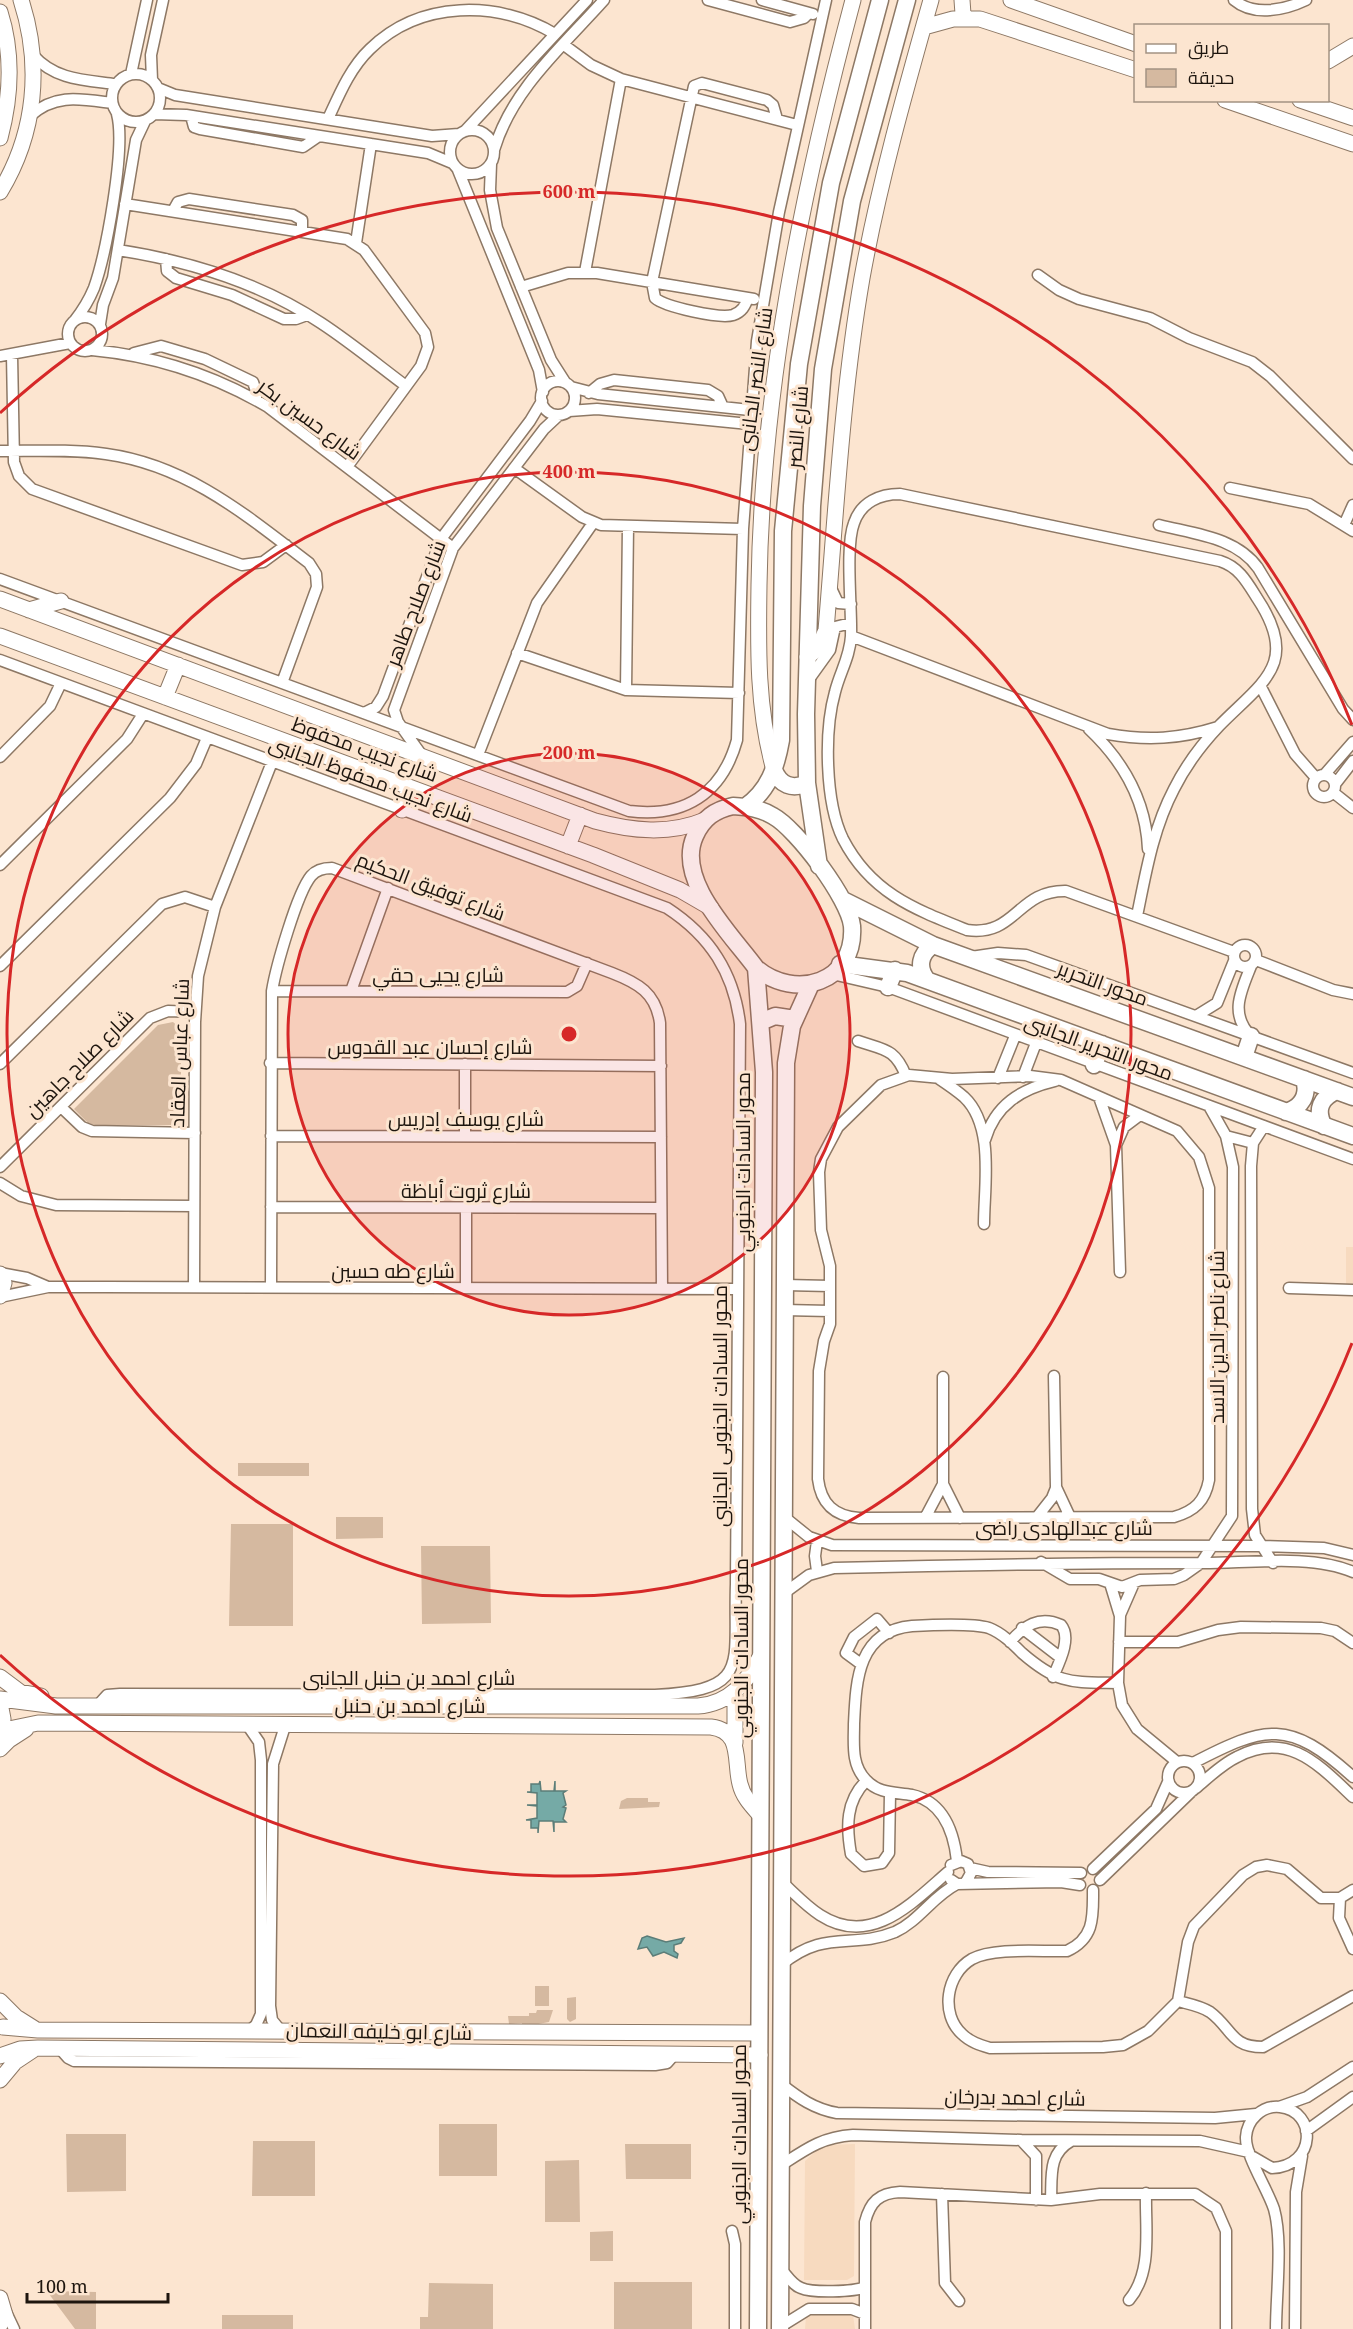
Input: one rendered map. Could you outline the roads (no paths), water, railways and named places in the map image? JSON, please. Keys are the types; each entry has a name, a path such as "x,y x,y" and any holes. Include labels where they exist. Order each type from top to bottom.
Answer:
{"main road":[{"name":"شارع النصر","path":"745,807 759,797 774,770 782,726 780,644 783,531 799,364 831,183 880,0"},
{"name":"شارع النصر","path":"819,866 807,783 807,657 812,506 827,347 857,179 907,0"},
{"path":"774,770 777,777 791,787 807,783"},
{"path":"745,807 762,810 787,826 819,866 849,912 852,936 850,948 836,969 811,984 796,986 780,983 756,968 696,884 690,866 693,841 705,820 719,810 745,807"},
{"name":"محور التحرير","path":"843,900 933,945 1345,1094"},
{"path":"927,980 921,968 921,961 923,954 933,945"},
{"name":"محور السادات الجنوبي","path":"756,968 764,1083 758,2329"},
{"path":"836,969 895,970 927,980 1353,1136"},
{"path":"888,987 895,970"},
{"path":"780,2328 786,1054 795,1019 811,984"},
{"path":"761,1022 775,1016 795,1019"},
{"path":"1244,1057 1251,1036"},
{"path":"1094,1065 1102,1044"},
{"path":"1286,1112 1299,1106 1304,1100 1306,1094 1304,1079"},
{"path":"1324,1126 1320,1119 1321,1104 1324,1098 1345,1094"}],"street":[{"path":"0,192 18,155 30,116 34,79 33,55 21,0"},
{"path":"131,74 147,0"},
{"path":"116,84 112,103 117,114 120,144 102,252 94,288 68,330 70,343 81,351 92,350 98,346 103,336 100,324 103,305 112,283 136,140 160,102 155,84 152,55 163,0"},
{"path":"587,0 462,132 449,150 539,370 546,410 564,413 597,409 749,424"},
{"path":"564,413 575,402 568,384 551,360 494,215 490,190 490,164 504,122 519,95 604,0"},
{"path":"708,0 790,22 804,18 809,13"},
{"path":"762,0 779,2 822,16"},
{"path":"0,579 629,811 661,812 676,809 705,794 722,777 733,755 737,740 743,529 750,410 763,300 797,125 822,16 823,0"},
{"name":"شارع النصر الجانبى","path":"774,770 759,699 760,544 768,432 784,311 807,191 853,0"},
{"path":"807,657 818,649 825,637 845,400 862,278 889,154 931,0"},
{"path":"962,0 963,14 967,18"},
{"path":"1011,0 1134,43"},
{"path":"1234,0 1249,9 1265,10 1281,9 1306,0"},
{"path":"328,119 347,80 369,50 391,32 420,17 459,8 487,9 515,14 538,22 555,34"},
{"path":"0,12 6,35 9,68 8,101 0,138"},
{"path":"924,27 967,18 994,22 1134,69"},
{"path":"564,45 591,65 621,79 797,125"},
{"path":"1329,60 1353,46"},
{"path":"33,55 47,69 65,77 116,84 131,74 143,75 175,95 432,136 462,132 484,134 494,150"},
{"path":"585,272 621,79"},
{"path":"748,298 741,310 729,316 669,307 655,298 652,282 694,86 702,83 767,100 773,105 777,119"},
{"path":"30,116 45,105 62,99 112,103"},
{"path":"1231,102 1353,144"},
{"path":"1306,102 1353,118"},
{"path":"117,114 133,122 150,117 191,116 371,144 435,155 472,175 479,174 490,164"},
{"path":"356,243 371,144"},
{"path":"125,204 302,231 356,243 425,333 428,347 425,360 347,467"},
{"path":"118,250 166,259 234,280 307,315 406,386"},
{"path":"166,259 166,271 176,278 232,295 284,319 297,320 307,315"},
{"path":"521,287 552,277 585,272 763,300"},
{"path":"1038,275 1059,290 1079,299 1150,318 1189,338 1252,362 1270,376 1353,459"},
{"path":"75,320 86,316 100,324"},
{"path":"70,343 6,356 13,451 17,472 32,489 236,563 257,564 286,545"},
{"name":"شارع حسين بكر","path":"92,350 131,354 200,373 256,400 453,548"},
{"path":"589,393 600,384 614,380 713,392 718,396 723,407"},
{"path":"542,396 552,382 568,384 589,393 750,410"},
{"name":"شارع صلاح طاهر","path":"364,713 376,707 383,696 441,539 530,421 542,396"},
{"path":"694,419 695,404"},
{"name":"شارع صلاح طاهر","path":"424,757 395,716 396,703 453,548 548,424 564,413"},
{"path":"0,451 82,451 151,464 216,493 309,563 316,574 317,587 282,683"},
{"path":"514,468 593,522 627,526 743,529"},
{"path":"1230,488 1299,500 1319,508 1349,528 1353,505"},
{"path":"1137,916 1148,860 1163,812 1174,789 1202,746 1218,727 1261,687 1275,658 1273,626 1241,573 1228,563 900,494 888,494 867,503 854,523 851,534 851,636 847,662 832,704 828,776 830,797 843,838 860,865 880,888 897,901 967,930 978,932 1000,926 1029,899 1053,890 1078,894 1234,956 1240,966 1253,963 1332,990 1352,993"},
{"path":"478,755 543,592 593,522"},
{"path":"1159,525 1224,541 1247,554 1258,568 1343,709 1353,720"},
{"path":"626,690 627,526"},
{"path":"830,585 838,603 851,604"},
{"name":"شارع نجيب محفوظ","path":"0,599 616,827 645,830 673,829 705,820"},
{"path":"29,610 61,602"},
{"path":"807,682 830,650 835,627 851,623"},
{"name":"شارع نجيب محفوظ","path":"0,636 568,846 661,882 712,909"},
{"path":"851,636 1087,727 1119,736 1152,739 1186,736 1218,727"},
{"path":"517,653 626,690 739,693"},
{"name":"شارع نجيب محفوظ الجانبى","path":"0,660 667,908 694,927 716,952"},
{"path":"165,698 178,666"},
{"path":"0,757 50,706 62,684"},
{"path":"1261,687 1295,754 1321,776 1332,777 1335,788 1353,808"},
{"path":"0,865 127,739 143,714"},
{"path":"1087,727 1117,759 1138,796 1148,838 1148,860"},
{"path":"0,966 170,798 188,776 207,738"},
{"path":"1353,742 1313,785 1317,795 1324,798 1335,788 1353,761"},
{"name":"شارع عباس العقاد","path":"194,1287 195,1012 201,959 215,907 272,762"},
{"path":"402,810 409,788"},
{"path":"568,846 580,815"},
{"name":"شارع توفيق الحكيم","path":"270,1287 272,991 282,951 313,874 332,868 587,963 632,981 649,993 659,1012 662,1289"},
{"path":"351,991 388,888"},
{"path":"0,1064 162,904 185,897 215,907"},
{"path":"1196,1016 1217,1003 1234,956 1239,947 1246,945 1253,949 1253,963 1239,998 1238,1011 1240,1020 1251,1036"},
{"name":"محور السادات الجنوبى الجانبى","path":"716,952 735,994 740,1024 736,1584 733,1662 729,1686"},
{"path":"970,957 998,953 1026,955 1353,1073"},
{"name":"شارع يحيى حقي","path":"272,991 567,992 577,986 587,963"},
{"name":"محور التحرير الجانبى","path":"836,969 1353,1159"},
{"name":"شارع صلاح جاهين","path":"0,1167 150,1018 168,1011 195,1012"},
{"path":"998,1078 1015,1036"},
{"path":"858,1041 893,1052 900,1059 906,1076"},
{"path":"1016,1095 1020,1085 1019,1077 1036,1043"},
{"name":"شارع إحسان عبد القدوس","path":"270,1063 661,1066"},
{"path":"465,1064 465,1136"},
{"path":"906,1076 970,1079 1019,1077 1061,1080 1177,1131 1189,1143 1202,1164 1209,1188 1209,1480 1206,1493 1199,1505 1188,1513 1174,1517 846,1517 835,1512 820,1492 819,1371 822,1348 830,1324 830,1266 821,1230 819,1172 821,1159 838,1127 881,1085 906,1076"},
{"path":"938,1078 965,1098 980,1125 984,1144 984,1224"},
{"path":"965,1098 966,1084 970,1079"},
{"path":"984,1144 996,1115 1016,1095 1035,1086 1061,1080"},
{"path":"1099,1097 1116,1145 1120,1272"},
{"name":"شارع ناصر الدين الاسد","path":"1201,1563 1211,1546 1228,1526 1234,1505 1233,1167 1226,1136 1209,1106"},
{"path":"61,1107 82,1127 92,1131 195,1133"},
{"path":"973,1109 979,1114 996,1115"},
{"path":"1116,1145 1124,1127 1140,1115"},
{"name":"شارع ناصر الدين الاسد","path":"1264,1126 1253,1143 1251,1166 1252,1509 1255,1535 1273,1563"},
{"name":"شارع يوسف إدريس","path":"271,1136 661,1137"},
{"path":"1226,1136 1253,1143"},
{"path":"0,1183 21,1196 56,1205 194,1206"},
{"name":"شارع ثروت أباظة","path":"271,1207 661,1208"},
{"path":"466,1208 466,1288"},
{"path":"0,1274 4,1283 0,1296"},
{"name":"شارع طه حسين","path":"0,1274 27,1278 48,1287"},
{"path":"784,1285 830,1286"},
{"name":"شارع طه حسين","path":"0,1296 48,1287 737,1289"},
{"path":"1289,1288 1353,1290"},
{"path":"784,1310 830,1311"},
{"path":"1037,1517 1052,1498 1056,1487 1054,1376"},
{"path":"943,1377 944,1484 960,1518"},
{"path":"925,1518 944,1484"},
{"path":"1056,1487 1070,1517"},
{"name":"شارع عبدالهادى راضى","path":"783,1516 817,1541 832,1545 1262,1546 1324,1548 1353,1555"},
{"path":"783,1594 817,1571 815,1556 817,1541"},
{"path":"1041,1562 1070,1579 1099,1579 1122,1587 1134,1583 1180,1577 1201,1563"},
{"name":"شارع عبدالهادى راضى","path":"817,1571 1041,1562 1323,1564 1353,1572"},
{"path":"1110,1583 1120,1616 1118,1683 1122,1705 1137,1729 1177,1762 1193,1763 1249,1737 1274,1734 1294,1737 1311,1744 1349,1774"},
{"path":"1120,1616 1134,1583"},
{"path":"861,1664 846,1653 854,1637 877,1619 889,1633"},
{"path":"1010,1642 1022,1628 1037,1622 1061,1625 1065,1633 1061,1658 1053,1677"},
{"path":"957,1862 950,1827 934,1807 912,1795 890,1793 875,1788 866,1781 855,1763 856,1680 861,1664 875,1644 889,1633 911,1626 981,1627 993,1630 1053,1677 1076,1683 1118,1683"},
{"path":"1119,1642 1185,1641 1218,1630 1240,1627 1322,1628 1335,1630 1353,1644"},
{"path":"1022,1628 1061,1658"},
{"name":"شارع احمد بن حنبل","path":"0,1701 56,1706 374,1706 632,1701 680,1706 712,1705 729,1686 753,1670 760,1657"},
{"path":"0,1677 20,1692 92,1706"},
{"path":"729,1686 742,1791 760,1815"},
{"name":"شارع احمد بن حنبل الجانبى","path":"92,1706 103,1697 120,1694 632,1701 729,1686"},
{"path":"0,1701 3,1719 0,1731"},
{"path":"712,1705 711,1727 727,1733 735,1743"},
{"path":"56,1706 53,1713 58,1724"},
{"path":"350,1706 358,1713 355,1724 350,1726"},
{"path":"374,1706 368,1713 368,1719 374,1726"},
{"path":"680,1706 680,1727"},
{"path":"0,1749 16,1735 38,1723"},
{"name":"شارع احمد بن حنبل","path":"0,1731 38,1723 711,1727"},
{"path":"248,1726 259,1742 261,1760 261,2014 256,2025 249,2031"},
{"path":"281,2031 272,2020 270,2006 272,1784 274,1755 285,1726"},
{"path":"1353,1797 1308,1757 1294,1751 1264,1748 1234,1758 1194,1789 1100,1880 1093,1890 1092,1928 1078,1946 1068,1951 988,1954 972,1959 959,1970 950,1985 948,2002 951,2019 960,2033 974,2043 990,2048 1123,2044 1148,2031 1178,2001 1190,1933 1244,1875 1256,1868 1278,1865 1287,1869 1318,1897 1340,1898 1353,1890"},
{"path":"1349,1774 1353,1760"},
{"path":"970,1868 988,1872 1081,1873 1093,1869 1156,1809 1168,1782 1169,1771 1177,1762"},
{"path":"1193,1763 1200,1778 1194,1789"},
{"path":"1334,1780 1349,1774"},
{"path":"866,1781 852,1798 849,1815 851,1854 864,1866 882,1863 889,1852 890,1793"},
{"path":"1168,1782 1175,1791 1194,1789"},
{"path":"781,1965 816,1944 885,1936 909,1924 940,1894 962,1883 971,1873 965,1862 957,1862 890,1919 880,1924 861,1926 838,1924 814,1911 782,1882"},
{"path":"1093,1869 1100,1880"},
{"path":"948,1872 952,1881 962,1883 1061,1882 1080,1885 1085,1890 1093,1890"},
{"path":"1080,1885 1081,1873"},
{"path":"1340,1898 1339,1918 1353,1949"},
{"path":"837,1940 838,1924"},
{"path":"860,1939 861,1926"},
{"path":"1178,2001 1203,2008 1212,2014 1235,2040 1253,2047 1263,2047 1353,1996"},
{"path":"0,2001 16,2017 38,2030"},
{"path":"0,2053 1,2024"},
{"name":"شارع ابو خليفه النعمان","path":"1,2024 38,2030 680,2033 694,2028 759,2030"},
{"path":"60,2030 60,2049 74,2061 655,2065 667,2063 681,2055 680,2033"},
{"path":"358,2032 358,2052"},
{"path":"0,2080 15,2062 38,2048"},
{"name":"شارع ابو خليفه النعمان","path":"0,2053 38,2048 681,2055 760,2059"},
{"path":"1276,2329 1277,2229 1274,2210 1245,2139 1248,2126 1256,2114 1267,2108 1280,2107 1307,2097 1353,2067"},
{"name":"شارع احمد بدرخان","path":"781,2084 807,2104 837,2113 1215,2118 1256,2114"},
{"path":"1306,2131 1353,2097"},
{"path":"1280,2107 1292,2111 1301,2119 1306,2131 1306,2143 1295,2202 1295,2329"},
{"path":"780,2166 832,2136 1200,2141 1251,2155 1261,2165 1283,2168 1294,2163 1302,2155"},
{"path":"1021,2140 1036,2156 1036,2200"},
{"path":"1051,2200 1052,2166 1055,2155 1071,2141"},
{"path":"865,2329 865,2222 868,2209 876,2199 894,2192 1036,2200 1146,2193 1195,2194 1207,2199 1223,2218 1226,2231 1226,2329"},
{"path":"1129,2300 1136,2291 1144,2270 1146,2193"},
{"path":"942,2194 945,2283 959,2301"},
{"path":"732,2231 735,2244 735,2329"},
{"path":"780,2268 796,2285 806,2290 853,2290 865,2287"},
{"path":"806,2290 806,2310"},
{"path":"852,2309 853,2290"},
{"path":"0,2325 2,2303"},
{"path":"2,2303 14,2329"},
{"path":"780,2328 806,2310 852,2309 865,2314"}],"water":[{"path":"540,1781 541,1791 554,1791 555,1781 555,1791 566,1791 563,1793 566,1805 563,1807 566,1808 563,1819 566,1822 554,1822 554,1832 553,1821 539,1821 538,1833 538,1828 531,1828 531,1820 526,1820 537,1818 537,1806 527,1805 537,1805 537,1793 527,1792 531,1792 531,1784 539,1784"},
{"path":"647,1936 666,1942 684,1938 681,1943 674,1945 674,1951 678,1954 677,1958 664,1952 653,1956 647,1947 638,1949 642,1938"}]}
